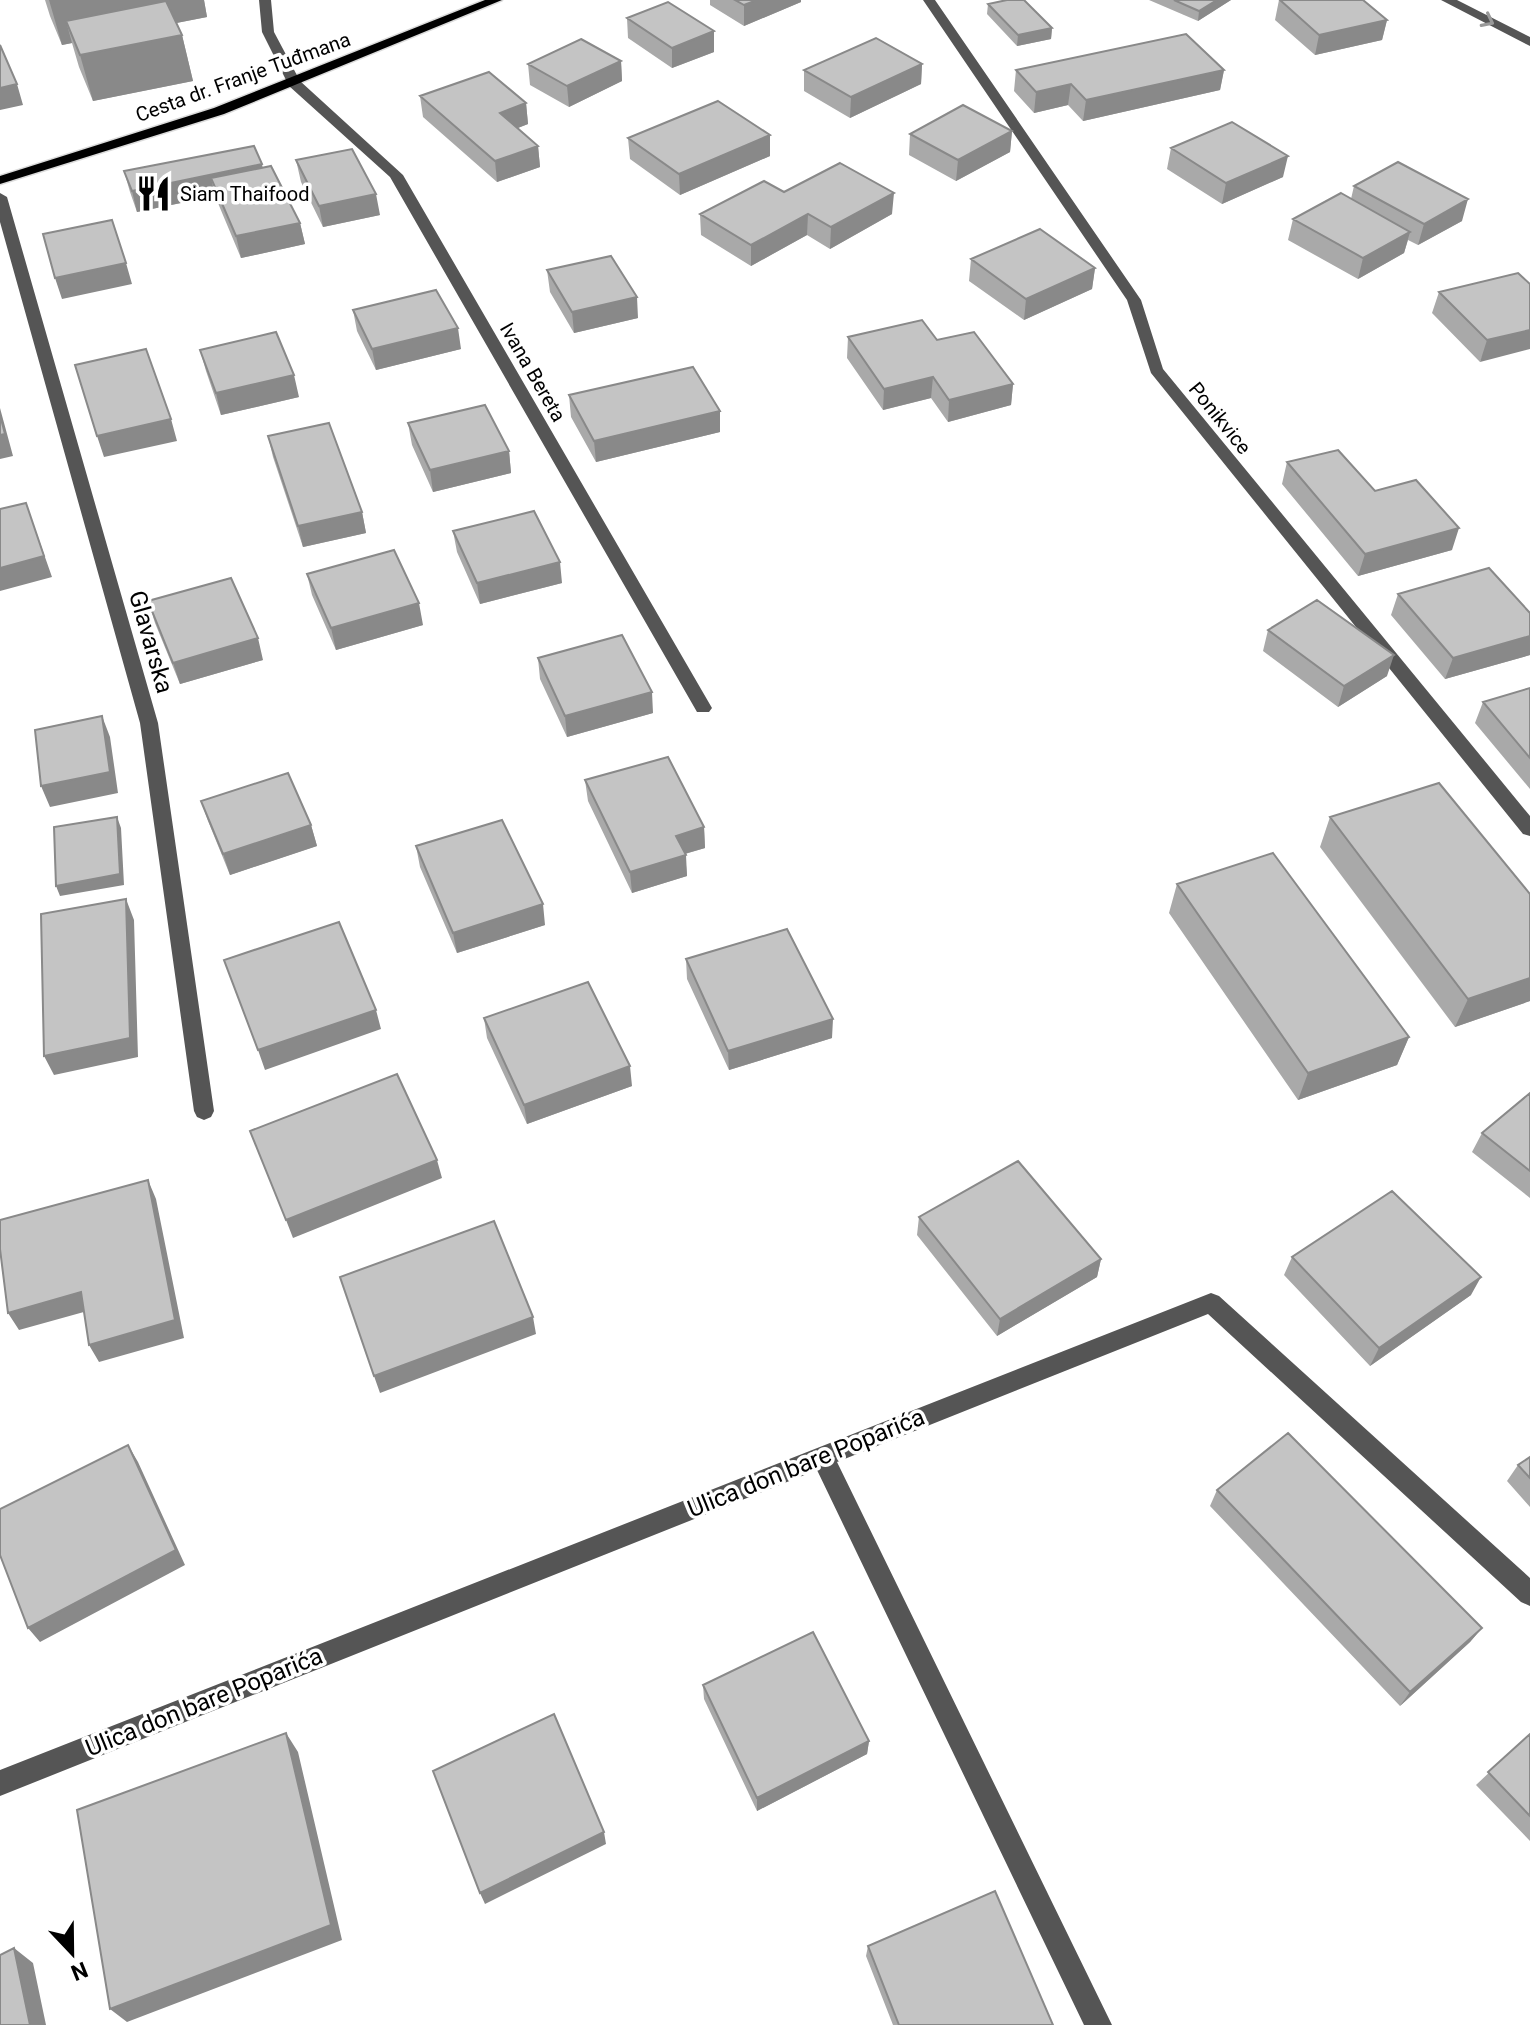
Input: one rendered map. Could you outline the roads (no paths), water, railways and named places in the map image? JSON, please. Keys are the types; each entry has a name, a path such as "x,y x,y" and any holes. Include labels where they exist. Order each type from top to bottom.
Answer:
{"main road":[{"name":"Cesta dr. Franje Tuđmana","path":"0,180 219,111 496,0"}],"street":[{"path":"265,0 268,32 294,83"},
{"name":"Ponikvice","path":"929,0 1134,300 1156,370 1530,829"},
{"path":"1447,0 1530,42"},
{"name":"Ivana Bereta","path":"294,83 396,175 703,708"},
{"name":"Glavarska","path":"0,197 149,723 204,1111"},
{"name":"Ulica don bare Poparića","path":"0,1783 1211,1303 1530,1594"},
{"path":"823,1457 1098,2025"}],"place":[{"name":"Siam Thaifood","path":"154,194"}]}
